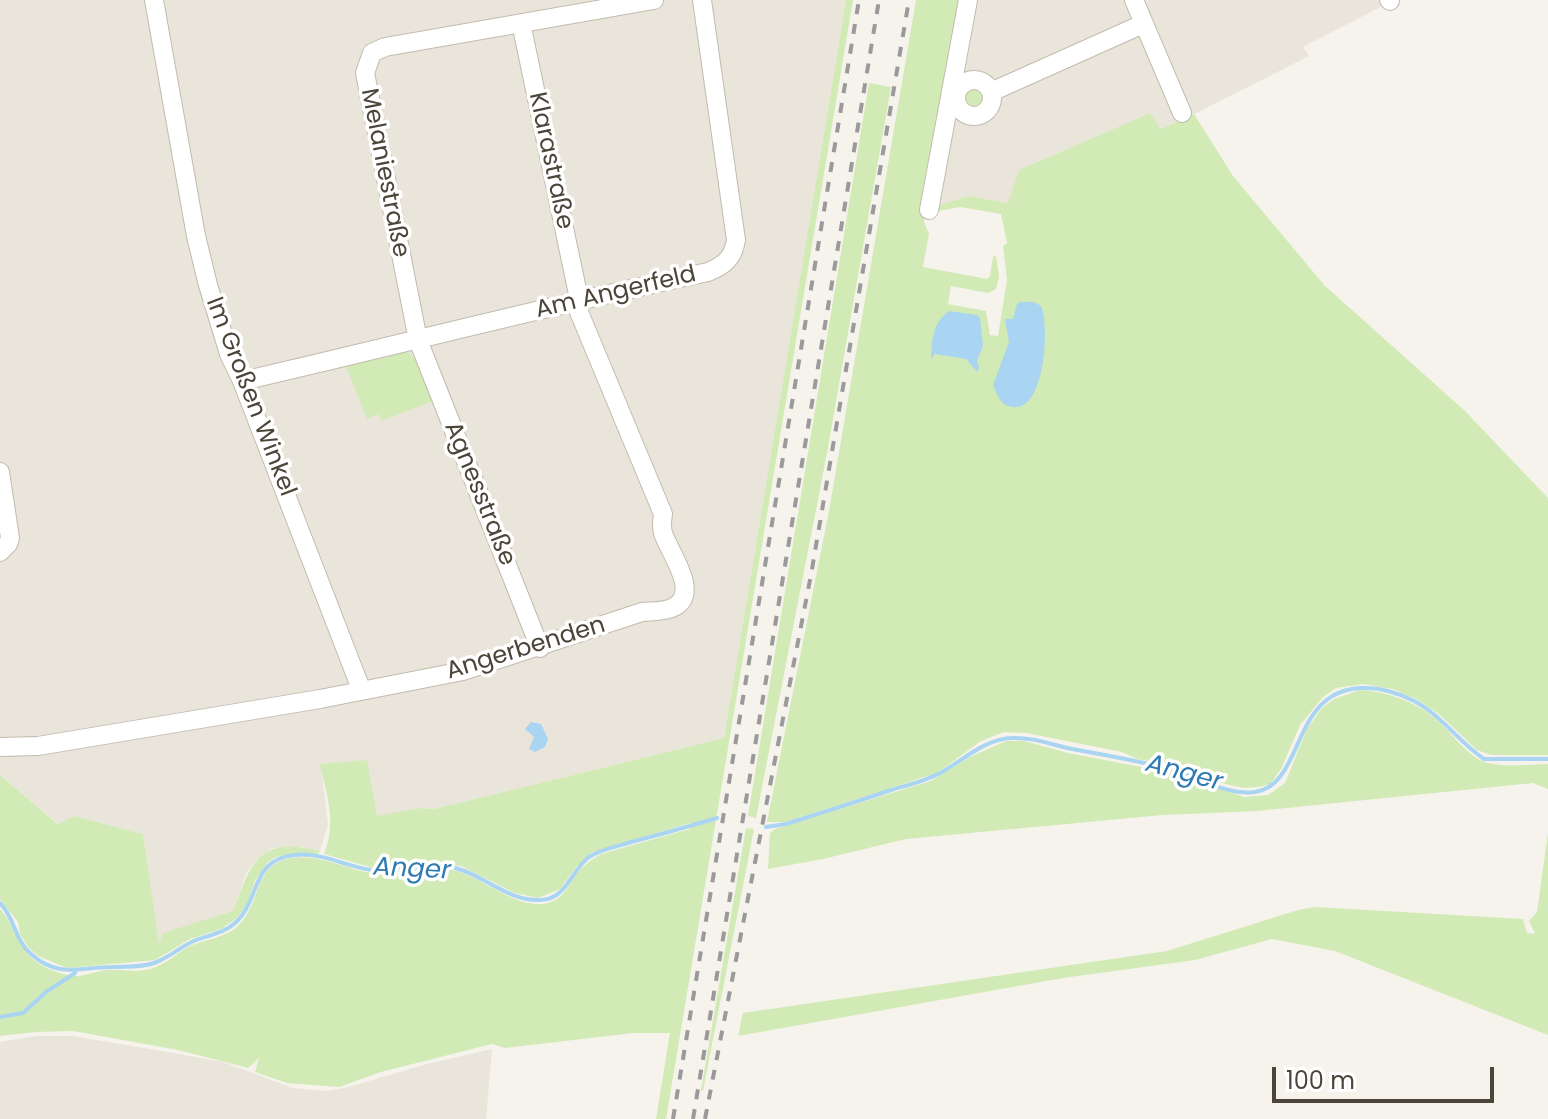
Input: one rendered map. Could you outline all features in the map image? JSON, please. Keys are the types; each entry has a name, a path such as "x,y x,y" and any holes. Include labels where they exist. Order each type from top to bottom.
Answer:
{"street":[{"name":"Im Großen Winkel","path":"154,0 196,236 208,285 229,354 361,689"},
{"name":"Melaniestraße","path":"418,340 365,73 372,53 385,47 654,0"},
{"name":"Am Angerfeld","path":"242,381 723,266 734,254 736,240 702,0"},
{"path":"929,210 954,93 968,0"},
{"path":"1134,0 1182,113"},
{"name":"Klarastraße","path":"521,23 577,300"},
{"path":"991,92 1143,24"},
{"path":"973,80 984,83 991,92 990,108 976,117 960,110 954,93 973,80"},
{"name":"Angerbenden","path":"0,747 38,746 320,699 463,671 642,612 673,608 685,596 684,582 662,529 663,514 577,300"},
{"name":"Agnesstraße","path":"418,340 540,648"},
{"path":"0,472 10,538 0,552"}],"shaded area":[{"path":"0,0 846,0 724,738 434,809 420,808 377,817 321,764 328,825 320,851 302,847 272,848 254,862 246,874 233,911 159,947 143,834 74,816 59,824 0,775"},
{"path":"970,0 1394,0 1303,47 1309,56 1161,129 1150,113 1019,170 1009,203 968,196 934,207"},
{"path":"36,1036 73,1036 223,1062 293,1088 326,1091 492,1049 486,1119 0,1119 0,1042"}],"green space":[{"path":"846,0 853,0 666,1119 656,1119 670,1033 633,1033 505,1048 492,1044 381,1072 339,1087 287,1083 255,1072 259,1058 248,1068 178,1050 73,1031 0,1036 0,909 28,954 51,970 78,976 107,970 144,970 161,965 192,945 221,936 237,927 245,918 270,868 291,858 314,858 380,874 443,868 463,873 512,898 536,904 558,898 580,870 601,854 690,829 690,823 591,853 560,889 538,898 515,893 461,866 430,863 374,868 324,854 330,820 320,764 367,760 377,816 420,808 434,809 724,738"},
{"path":"916,0 967,0 924,222 929,234 923,267 987,279 996,255 999,277 996,289 988,293 951,286 948,304 986,311 990,335 998,336 1007,280 1003,246 1007,243 1001,214 960,207 933,212 934,207 968,196 1008,203 1019,170 1150,113 1161,129 1194,114 1233,176 1325,286 1464,410 1548,498 1548,755 1491,755 1477,750 1439,714 1416,699 1393,689 1363,684 1336,688 1323,697 1300,725 1281,769 1270,784 1259,787 1243,788 1225,784 1177,766 1137,759 1122,752 1026,733 1004,732 981,741 937,773 786,822 767,822 829,511"},
{"path":"869,83 891,87 827,453 756,818 748,816"},
{"path":"975,85 984,89 988,98 984,107 975,111 966,107 962,98 966,89"},
{"path":"405,350 417,361 433,401 381,421 379,414 367,419 345,364"},
{"path":"1360,690 1392,696 1422,709 1480,760 1505,765 1548,764 1548,789 1533,783 1257,811 1163,815 906,839 768,869 770,833 775,829 931,781 968,758 1006,741 1024,741 1068,753 1173,773 1244,797 1268,795 1285,783 1307,729 1322,708 1334,699"},
{"path":"0,775 58,824 74,816 143,834 159,944 163,933 233,911 253,866 270,850 299,847 320,851 318,854 295,853 276,857 268,862 237,918 221,929 190,939 155,960 67,968 38,956 28,947 20,934 18,922 0,899"},
{"path":"746,828 754,829 703,1091 701,1090"},
{"path":"1548,833 1548,1035 1335,951 1272,939 1195,960 1063,978 738,1036 743,1013 1167,951 1315,907 1523,919 1527,933 1535,934 1529,921 1537,912"}],"water":[{"path":"1020,302 1034,302 1041,306 1044,349 1038,383 1032,397 1023,405 1012,407 1002,402 993,385 1009,342 1005,319 1013,319"},
{"path":"949,311 980,318 983,345 977,372 966,359 935,354 931,359 936,327"},
{"path":"531,722 541,724 548,739 545,747 535,752 529,749 534,737 525,729"}],"waterway":[{"name":"Anger","path":"766,827 786,824 923,780 984,746 1012,738 1148,764 1224,789 1255,792 1271,786 1283,773 1309,720 1322,705 1338,693 1361,688 1388,691 1414,701 1433,713 1484,759 1548,759"},
{"name":"Anger","path":"0,903 26,949 51,967 70,970 144,966 235,923 243,914 263,872 281,858 315,856 382,871 451,867 517,897 541,900 557,895 594,854 717,818"},
{"name":"Anger","path":"0,1017 23,1013 46,992 75,973"}],"railway":[{"path":"673,1119 859,0"},
{"path":"693,1119 879,0"},
{"path":"705,1119 811,575 909,0"}]}
